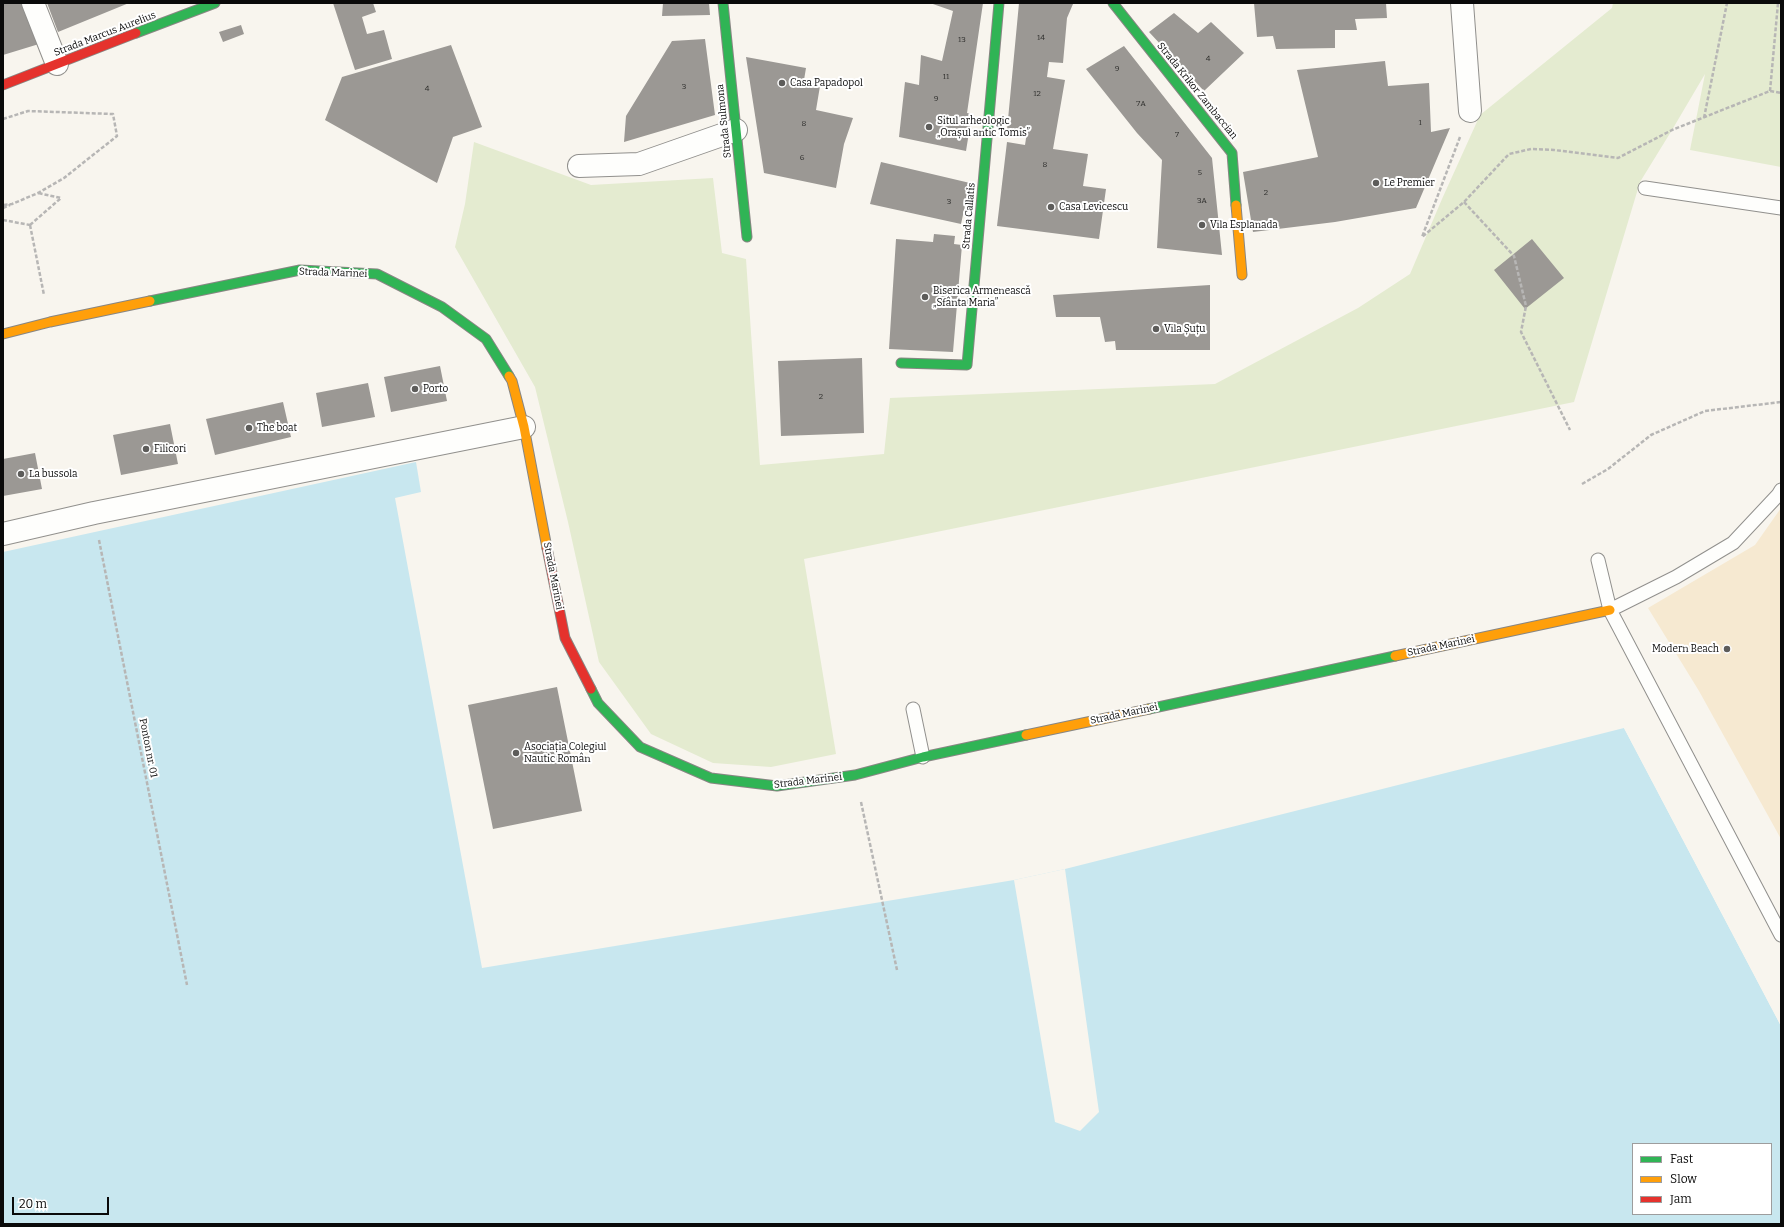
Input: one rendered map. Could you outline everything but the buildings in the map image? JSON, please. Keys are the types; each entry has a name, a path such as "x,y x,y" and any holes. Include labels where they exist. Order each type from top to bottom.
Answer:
{"street":[{"path":"33,3 57,64"},
{"name":"Strada Marcus Aurelius","path":"3,85 215,3"},
{"name":"Strada Sulmona","path":"723,3 747,236"},
{"name":"Strada Callatis","path":"901,363 967,365 999,3"},
{"name":"Strada Krikor Zambaccian","path":"1113,3 1232,153 1242,275"},
{"path":"1462,3 1470,111"},
{"path":"579,166 639,164 736,130"},
{"name":"Strada Marinei","path":"3,334 50,322 300,270 377,274 442,307 486,340 512,381 524,427 565,638 598,703 640,747 711,778 777,786 855,775 923,757 1610,610"},
{"path":"3,534 94,513 524,427"}],"lane":[{"path":"1645,188 1781,208"},
{"name":"Strada Marinei","path":"1610,610 1676,576 1732,543 1781,490"},
{"path":"1598,560 1610,610 1781,935"},
{"path":"913,709 923,757"}],"path":[{"path":"1704,118 1727,3"},
{"path":"1770,91 1778,3"},
{"path":"1470,111 1422,237 1464,202 1510,154 1531,149 1554,150 1618,158 1672,130 1770,91 1781,92"},
{"path":"3,119 28,111 113,114 117,136 64,178 38,193 3,208"},
{"path":"30,225 61,198 38,193"},
{"path":"1464,202 1514,256 1526,306 1521,332 1570,430"},
{"path":"3,205 12,204"},
{"path":"3,220 30,225"},
{"path":"30,225 50,322"},
{"path":"1582,484 1608,469 1651,435 1704,411 1781,402"},
{"name":"Ponton nr. 01","path":"94,513 187,985"},
{"path":"855,775 897,970"}],"green space":[{"path":"1613,3 1781,3 1781,167 1690,150 1705,74 1640,182 1574,402 804,559 836,754 771,767 713,763 651,734 599,662 568,522 535,387 455,247 465,204 474,142 591,185 713,178 722,253 746,259 760,465 884,454 890,398 1215,384 1358,308 1410,274 1480,115 1612,8"}],"sand":[{"name":"Modern Beach","path":"1781,508 1781,839 1699,691 1648,608 1755,545"}],"water":[{"path":"416,462 421,492 395,498 482,968 1014,880 1065,869 1624,728 1781,1026 1781,1224 3,1224 3,552"}],"pier":[{"path":"1626,727 1781,1022 1781,1026 1624,728"},
{"path":"1065,869 1099,1112 1080,1131 1055,1122 1014,880"}],"traffic: fast":[{"path":"136,33 215,3"},
{"path":"723,3 747,237"},
{"path":"901,363 967,365 999,3"},
{"path":"1113,3 1232,153 1236,205"},
{"path":"150,301 300,270 377,274 442,307 486,339 509,376"},
{"path":"1149,709 1395,656"},
{"path":"591,689 598,703 640,747 711,778 777,786 855,775 923,757 1026,735"}],"traffic: slow":[{"path":"1236,205 1242,275"},
{"path":"3,334 50,322 150,301"},
{"path":"509,376 512,381 524,427 547,548"},
{"path":"1395,656 1610,610"},
{"path":"1026,735 1149,709"}],"traffic: jam":[{"path":"3,85 136,33"},
{"path":"547,548 565,638 591,689"}],"place":[{"name":"Casa Papadopol","path":"782,83"},
{"name":"Situl arheologic „Orașul antic Tomis”","path":"929,127"},
{"name":"Le Premier","path":"1376,183"},
{"name":"Casa Levicescu","path":"1051,207"},
{"name":"Vila Esplanada","path":"1202,225"},
{"name":"Biserica Armenească „Sfânta Maria”","path":"925,297"},
{"name":"Vila Șuțu","path":"1156,329"},
{"name":"Porto","path":"415,389"},
{"name":"The boat","path":"249,428"},
{"name":"Filicori","path":"146,449"},
{"name":"La bussola","path":"21,474"},
{"name":"Modern Beach","path":"1727,649"},
{"name":"Asociația Colegiul Nautic Român","path":"516,753"}]}
